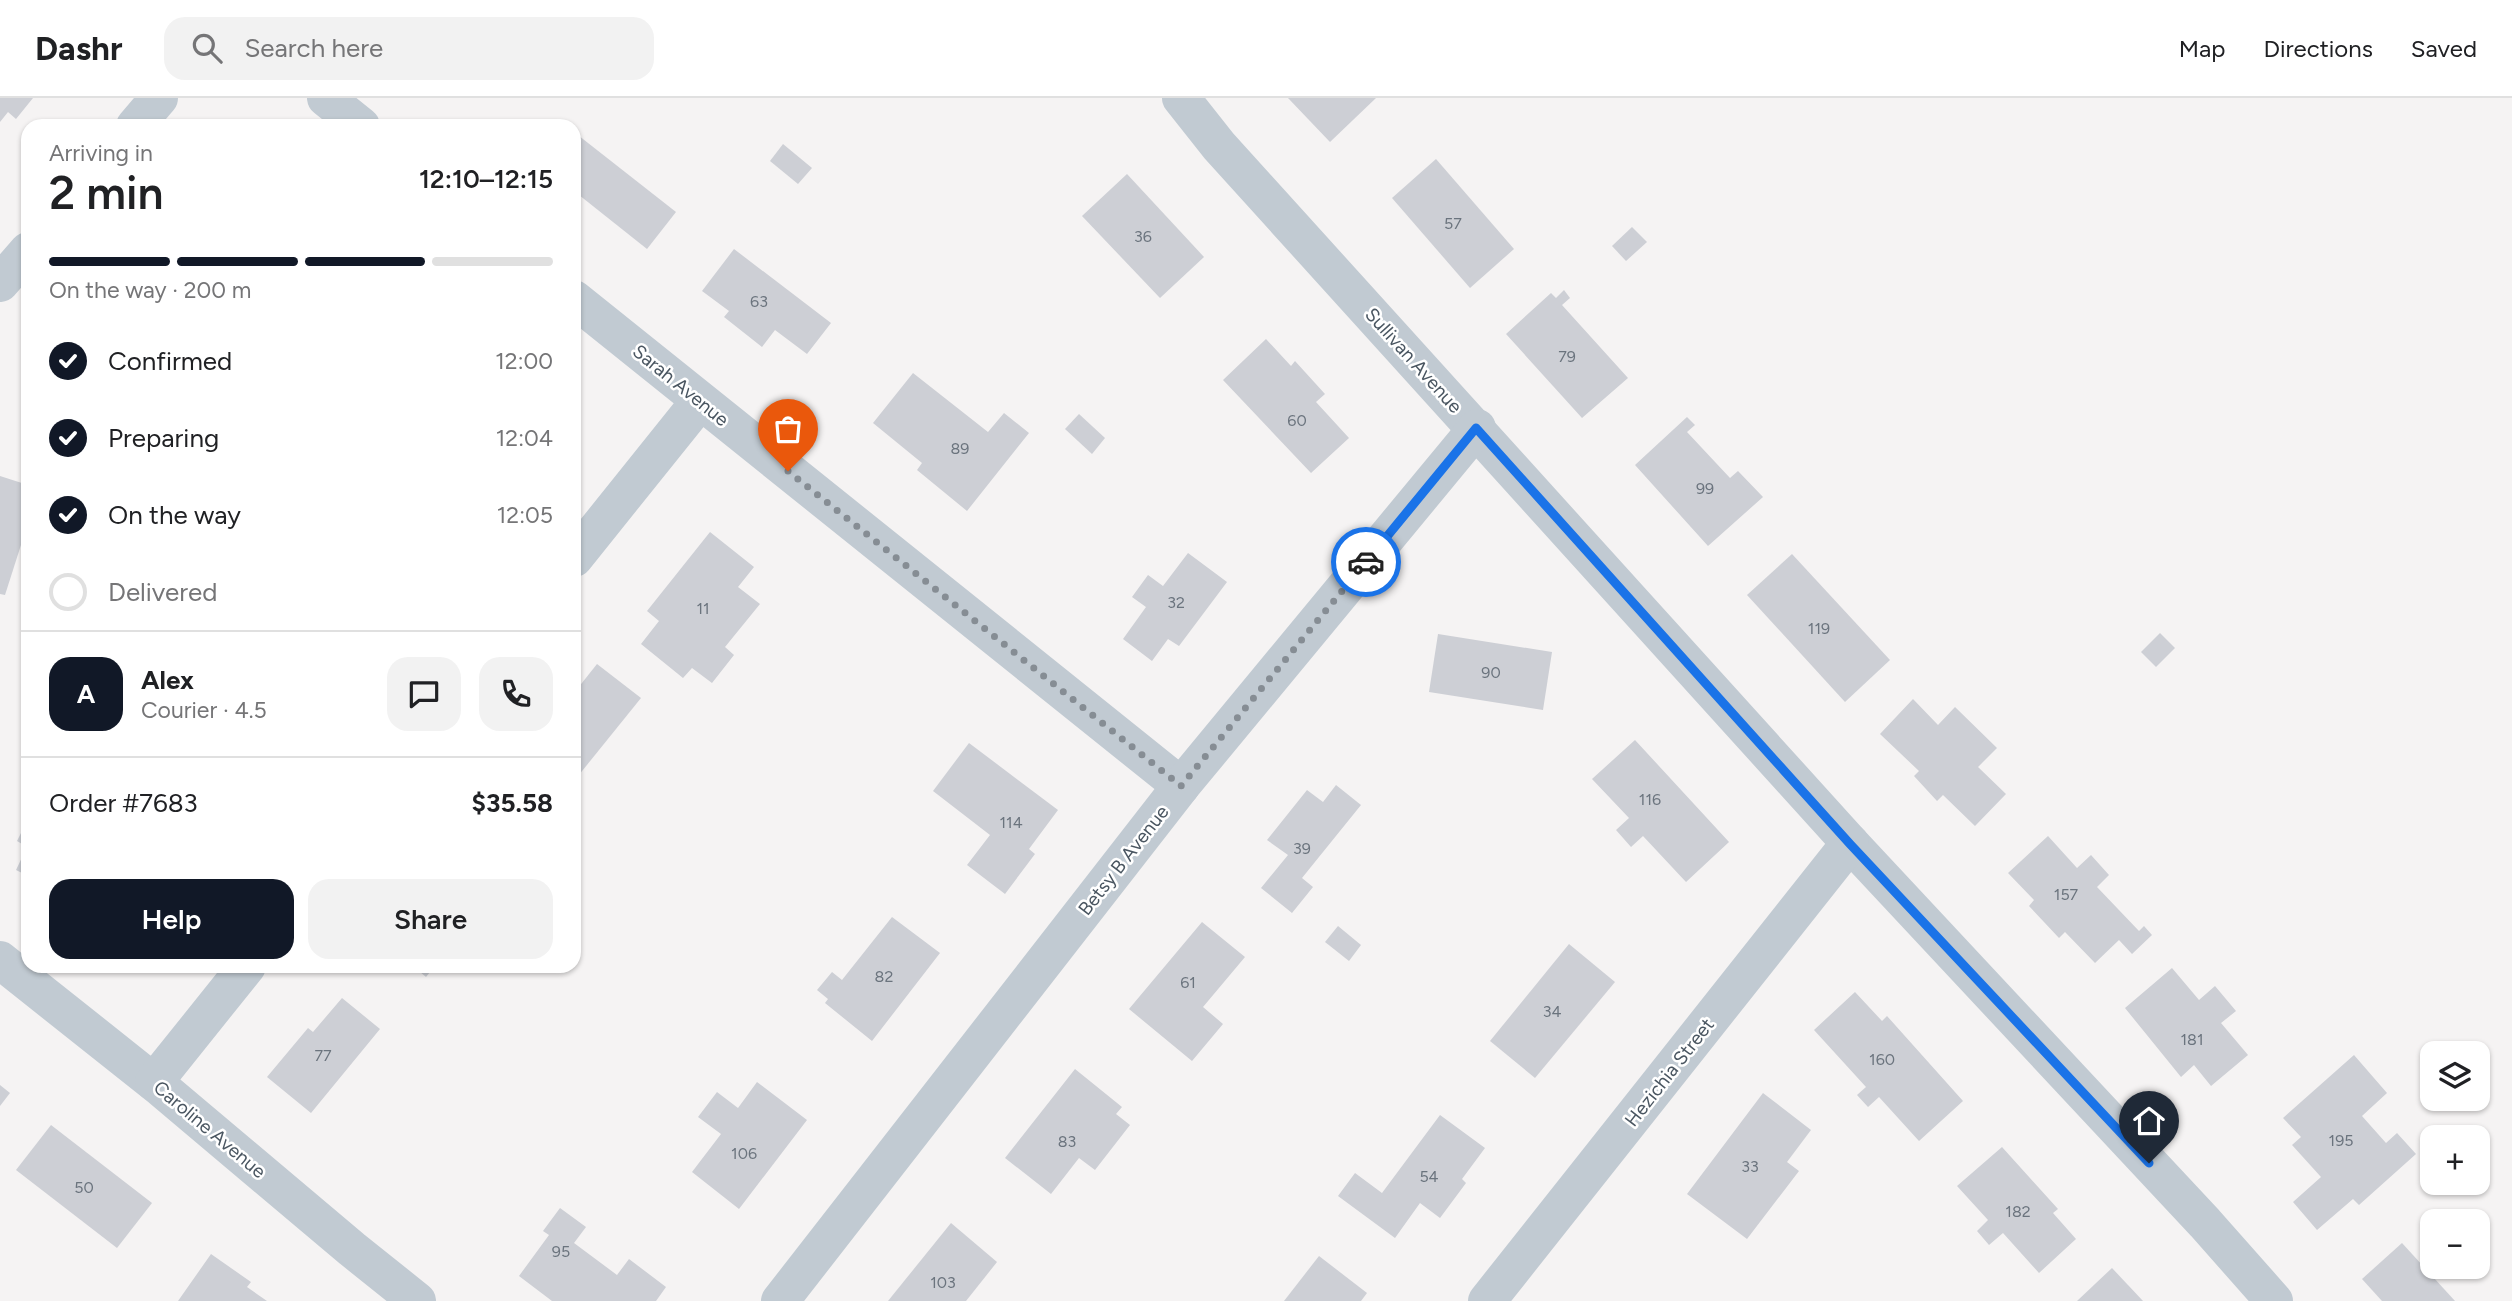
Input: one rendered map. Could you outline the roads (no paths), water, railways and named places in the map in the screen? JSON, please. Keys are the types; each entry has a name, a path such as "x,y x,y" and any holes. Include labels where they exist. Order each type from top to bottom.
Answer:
{"street":[{"path":"141,119 159,98"},
{"path":"326,98 352,119"},
{"name":"Sullivan Avenue","path":"1181,98 1219,146 1850,844 2205,1223 2274,1301"},
{"path":"0,283 21,259"},
{"name":"Sarah Avenue","path":"581,305 1181,786"},
{"path":"581,549 700,401"},
{"name":"Betsy B Avenue","path":"780,1301 1181,786 1476,428"},
{"name":"Hezichia Street","path":"1487,1301 1850,844"},
{"name":"Caroline Avenue","path":"0,960 154,1082 417,1301"},
{"path":"154,1082 241,973"}]}
